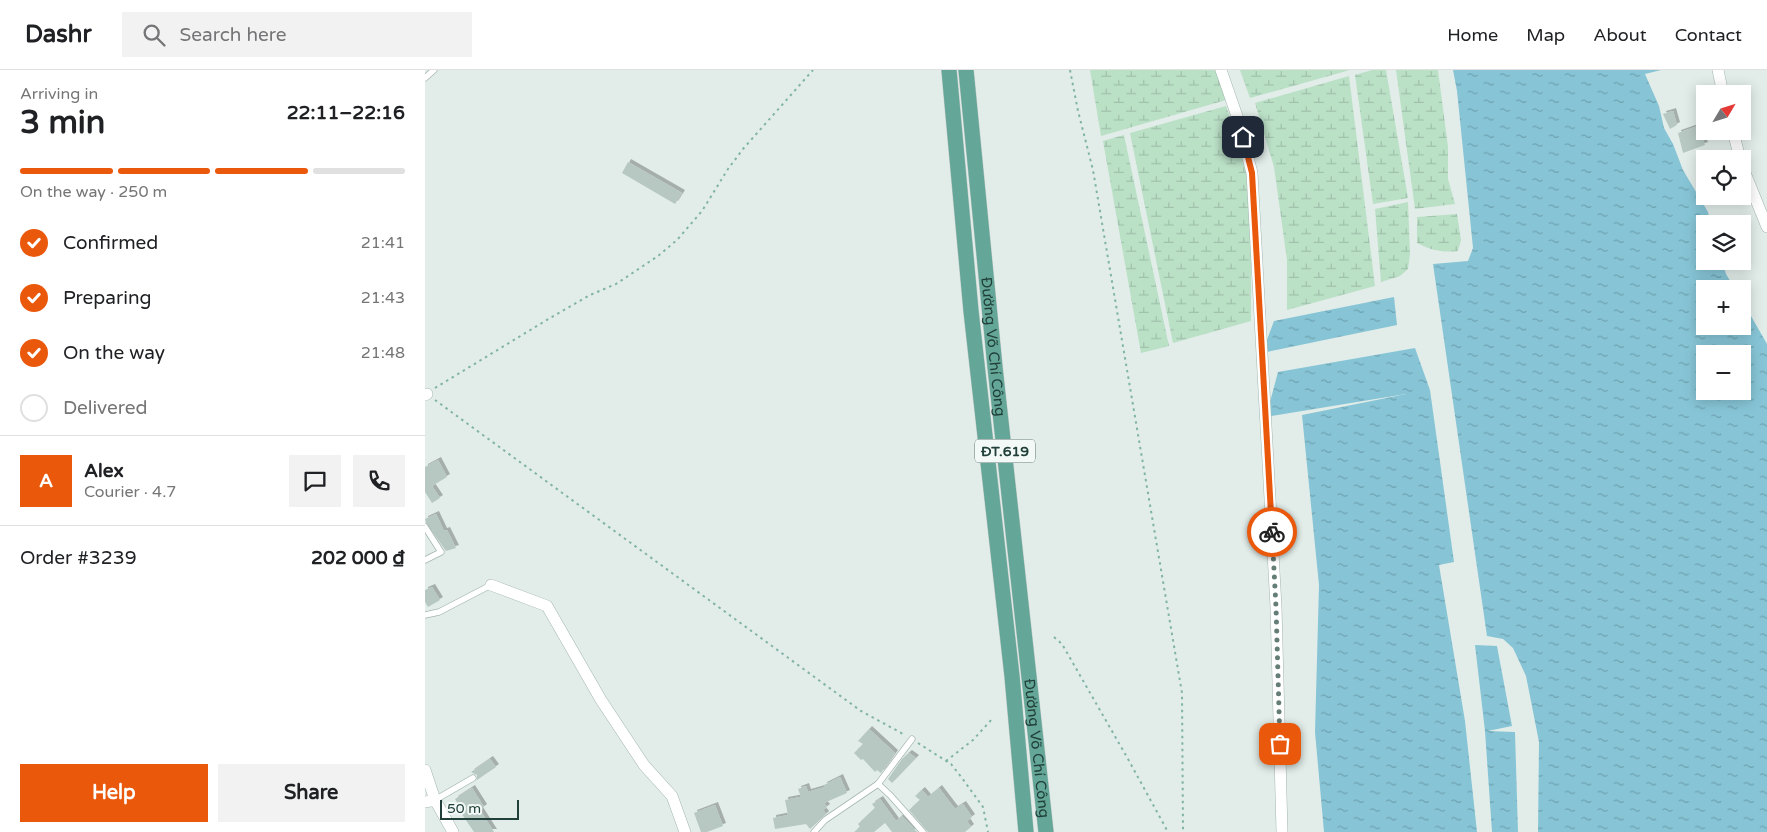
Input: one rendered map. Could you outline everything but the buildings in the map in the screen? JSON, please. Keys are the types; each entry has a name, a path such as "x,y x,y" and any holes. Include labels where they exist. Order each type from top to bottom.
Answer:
{"main road":[{"name":"Đường Võ Chí Công","path":"949,70 971,311 1012,676 1026,832"},
{"name":"Đường Võ Chí Công","path":"966,70 995,367 1046,832"}],"street":[{"path":"1221,70 1238,119 1252,173 1276,607 1282,832"},
{"path":"1718,70 1721,85"},
{"path":"1751,188 1767,227"},
{"path":"491,585 547,606 601,700 644,765 672,796 685,832"},
{"path":"425,770 430,801 453,832"}],"lane":[{"path":"425,78 434,70"},
{"path":"425,527 441,552 425,560"},
{"path":"425,615 439,612 491,585"},
{"path":"814,832 825,820 878,784 913,739"},
{"path":"430,801 473,778"},
{"path":"878,784 923,832"}],"path":[{"path":"813,70 743,149 702,211 677,240 658,256 616,284 590,295 550,318 426,394 861,711 913,739 946,760 983,807 988,832"},
{"path":"1070,70 1093,170 1183,693 1183,832"},
{"path":"1054,638 1062,644 1124,750 1168,832"},
{"path":"946,760 973,740 993,718"}],"green space":[{"path":"1090,70 1216,70 1226,100 1101,136"},
{"path":"1240,70 1350,70 1250,98"},
{"path":"1372,70 1386,70 1408,198 1373,204 1355,75"},
{"path":"1396,70 1438,70 1448,147 1448,179 1455,204 1415,209"},
{"path":"1349,76 1375,286 1287,310 1287,260 1274,167 1255,103"},
{"path":"1226,106 1251,179 1251,321 1173,343 1130,133"},
{"path":"1124,135 1169,346 1141,353 1103,141"},
{"path":"1408,202 1410,254 1408,269 1400,276 1381,282 1375,209"},
{"path":"1457,214 1461,240 1458,251 1447,252 1417,243 1417,217"}],"water":[{"path":"1453,70 1661,70 1645,74 1659,106 1664,128 1673,144 1683,170 1696,192 1696,205 1704,205 1709,215 1696,215 1696,270 1725,270 1730,280 1696,280 1696,335 1751,335 1751,316 1767,344 1767,832 1538,832 1539,742 1526,676 1513,648 1503,639 1487,636 1433,264 1468,261 1473,248 1457,91"},
{"path":"1394,297 1397,325 1262,353 1274,321"},
{"path":"1415,348 1430,390 1454,562 1439,565 1465,721 1477,832 1324,832 1315,732 1319,585 1302,415 1406,394 1266,417 1278,372"},
{"path":"1475,645 1497,646 1512,726 1488,731 1515,732 1518,832 1492,832 1485,731"}],"way so far":[{"path":"1272,532 1280,744"}],"route":[{"path":"1243,137 1252,173 1272,532"}]}
